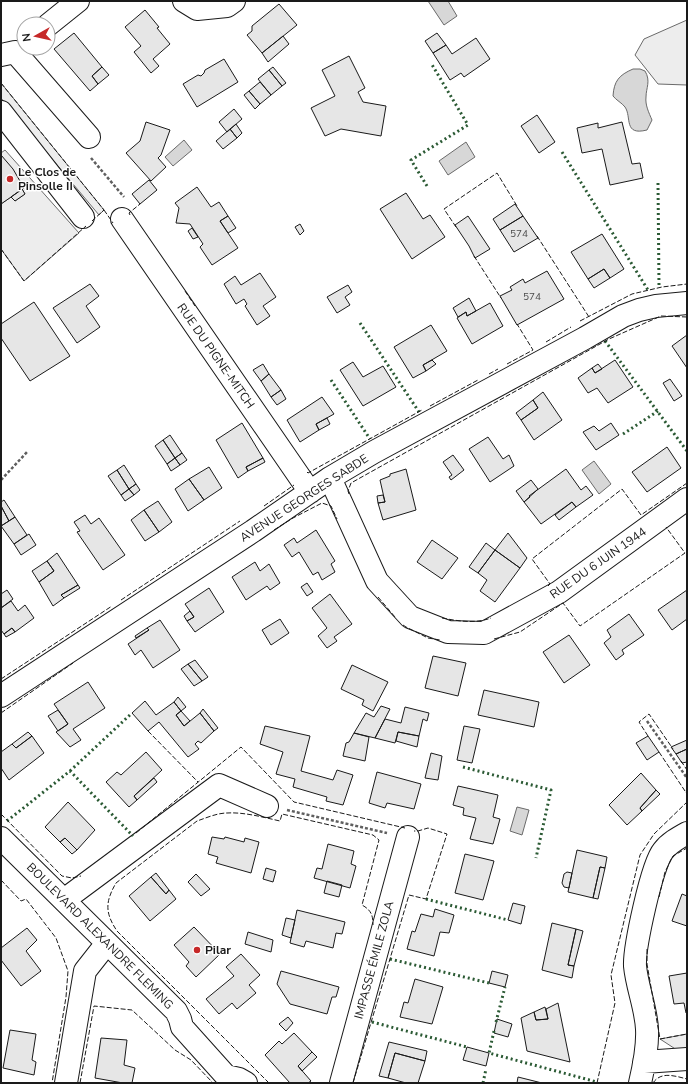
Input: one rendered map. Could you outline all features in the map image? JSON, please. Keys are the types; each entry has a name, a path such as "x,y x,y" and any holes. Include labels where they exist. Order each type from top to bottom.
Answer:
{"street":[{"path":"56,19 78,1"},
{"path":"184,1 197,9 227,6 234,1"},
{"path":"13,51 89,137"},
{"path":"1,112 83,217"},
{"name":"RUE DU PIGNE-MITCH","path":"122,219 310,492"},
{"name":"AVENUE GEORGES SABDE","path":"1,696 253,531 330,478 374,452 623,316 656,306 687,303"},
{"name":"RUE DU 6 JUIN 1944","path":"330,478 377,581 410,617 448,632 484,633 560,592 687,499"},
{"path":"64,900 219,784 267,806"},
{"path":"687,833 676,839 662,851 654,869 636,948 635,966 647,1028 642,1073 687,1059"},
{"name":"BOULEVARD ALEXANDRE FLEMING","path":"1,838 176,1011 182,1027 226,1076 239,1078 246,1083"},
{"name":"IMPASSE ÉMILE ZOLA","path":"341,1083 408,838"},
{"path":"66,1083 85,971 107,943"}],"path":[{"path":"1,480 28,451"},
{"path":"647,721 687,778"},
{"path":"267,806 408,838"}],"shaded area":[{"path":"428,1 448,1 457,16 444,25"},
{"path":"687,20 687,85 658,84 635,55 644,39"},
{"path":"633,69 645,71 648,78 646,103 652,120 647,130 639,131 631,128 625,107 613,96 618,79"},
{"path":"1,83 104,210 99,215 1,98"},
{"path":"184,140 192,150 173,166 165,157"},
{"path":"466,142 475,157 448,175 439,161"},
{"path":"5,150 79,233 24,281 1,249 1,204 11,197 15,201 25,194 22,189 24,188 1,155 1,153"},
{"path":"594,461 611,484 599,494 582,470"},
{"path":"517,807 529,810 522,835 510,831"},
{"path":"687,1034 687,1051 680,1052 660,1039"}],"building":[{"path":"279,4 297,25 262,53 247,35 252,31 252,26"},
{"path":"145,10 159,27 157,28 170,44 153,59 159,66 151,73 134,52 141,46 125,27"},
{"path":"74,33 102,67 92,76 98,84 90,91 56,51 56,47"},
{"path":"437,33 446,45 433,53 425,41"},
{"path":"283,36 289,44 268,62 262,53"},
{"path":"476,38 490,59 464,77 461,73 450,80 433,53 446,45 452,54"},
{"path":"349,56 365,88 358,92 363,102 386,106 381,136 341,129 325,136 311,108 335,96 322,70"},
{"path":"224,59 238,82 197,107 183,84 198,75 201,76 205,70"},
{"path":"102,67 109,75 98,84 92,76"},
{"path":"273,67 286,83 282,86 269,70"},
{"path":"269,70 282,86 271,95 258,79"},
{"path":"260,82 271,95 260,104 249,91"},
{"path":"249,91 260,104 255,109 244,95"},
{"path":"234,109 242,119 227,132 219,122"},
{"path":"537,115 555,142 539,153 521,126"},
{"path":"146,122 170,130 161,155 158,158 166,167 151,181 126,153 140,141"},
{"path":"622,122 632,164 640,163 643,178 610,185 602,149 582,153 577,128 598,123 598,128"},
{"path":"236,124 242,133 237,138 230,129"},
{"path":"230,129 237,138 223,149 216,141"},
{"name":"Le Clos de Pinsolle II","path":"1,155 13,169 24,188 1,204"},
{"path":"149,180 157,190 140,204 132,194"},
{"path":"197,187 211,207 219,202 228,216 220,221 238,248 212,265 200,247 203,244 190,224 176,223 179,208 175,203"},
{"path":"22,189 25,194 15,201 11,197"},
{"path":"406,193 423,219 430,215 445,237 412,259 380,209"},
{"path":"515,204 523,216 500,230 493,219"},
{"path":"228,216 236,228 228,233 220,221"},
{"path":"468,216 490,249 475,258 455,225"},
{"path":"523,216 538,238 514,252 500,230"},
{"path":"300,224 304,231 300,235 295,227"},
{"path":"192,228 198,237 193,239 188,231"},
{"path":"602,234 624,269 610,278 604,269 588,279 571,252"},
{"path":"604,269 610,278 594,288 588,279"},
{"path":"547,271 564,299 517,325 500,296 512,290 510,287 523,279 525,283"},
{"path":"260,273 276,297 263,306 270,316 257,325 245,306 247,304 244,299 236,304 224,284 235,276 241,285"},
{"path":"90,284 99,296 86,306 100,327 77,343 53,308"},
{"path":"348,285 352,292 345,297 350,305 337,313 327,297"},
{"path":"469,298 476,311 467,316 466,312 458,317 453,308"},
{"path":"34,302 70,356 30,381 1,338 1,324"},
{"path":"490,303 503,326 472,344 457,318 466,312 467,316"},
{"path":"431,325 447,351 423,365 426,371 413,378 394,347"},
{"path":"687,335 687,368 672,346"},
{"path":"432,360 436,364 426,371 423,365"},
{"path":"615,360 633,387 608,403 597,388 588,393 578,378 592,368 595,373"},
{"path":"353,362 363,377 383,366 396,387 363,406 340,370"},
{"path":"263,364 269,374 261,381 253,370"},
{"path":"598,364 602,369 595,373 592,368"},
{"path":"269,374 281,390 271,397 261,381"},
{"path":"670,379 682,396 674,401 663,383"},
{"path":"281,390 286,399 277,405 271,397"},
{"path":"543,392 562,420 534,440 521,420 538,408 533,400"},
{"path":"322,397 334,414 316,424 319,430 300,442 287,420"},
{"path":"533,400 538,408 521,420 516,413"},
{"path":"327,418 330,424 319,430 316,424"},
{"path":"242,423 263,458 246,467 248,471 238,478 216,440"},
{"path":"611,423 619,435 596,450 583,432 594,426 599,431"},
{"path":"170,435 182,453 175,458 163,440"},
{"path":"488,437 503,459 509,455 514,466 490,482 469,449"},
{"path":"163,440 175,458 167,464 155,446"},
{"path":"667,447 681,468 647,492 632,472"},
{"path":"182,453 187,460 180,465 175,458"},
{"path":"453,455 464,470 451,480 449,477 452,475 443,462"},
{"path":"175,458 180,465 171,471 167,464"},
{"path":"263,458 265,462 248,471 246,467"},
{"path":"124,465 136,484 129,489 117,470"},
{"path":"209,467 222,488 204,500 189,479"},
{"path":"406,469 416,510 383,520 378,503 385,502 380,480 390,476 390,474"},
{"path":"566,469 581,490 586,486 593,495 576,507 572,502 541,524 524,502 530,497 529,496"},
{"path":"117,470 129,489 121,495 108,476"},
{"path":"189,479 204,500 188,511 175,489"},
{"path":"531,480 538,489 524,502 516,491"},
{"path":"136,484 140,490 134,495 129,489"},
{"path":"129,489 134,495 125,501 121,495"},
{"path":"383,495 385,502 378,503 377,496"},
{"path":"4,500 15,517 9,521 1,506 1,502"},
{"path":"158,501 172,522 159,532 144,510"},
{"path":"572,502 576,507 559,520 555,515"},
{"path":"1,506 9,521 1,526"},
{"path":"144,510 159,532 145,541 131,520"},
{"path":"85,515 91,524 99,518 125,555 103,570 77,532 80,531 74,522"},
{"path":"15,517 27,535 14,544 1,526"},
{"path":"316,530 335,561 331,564 335,572 322,580 318,572 313,575 299,552 292,557 284,545 294,538 297,543"},
{"path":"508,533 527,558 520,568 495,550"},
{"path":"29,534 36,545 21,555 14,544"},
{"path":"432,540 458,558 442,579 417,562"},
{"path":"486,543 495,550 478,573 469,567"},
{"path":"495,550 520,568 495,602 480,591 487,580 478,573"},
{"path":"57,553 78,585 61,595 64,598 53,606 39,582 54,571 47,561"},
{"path":"47,561 54,571 39,582 32,571"},
{"path":"255,562 260,571 269,564 280,583 270,590 267,586 246,600 232,577"},
{"path":"307,583 313,592 307,596 301,587"},
{"path":"78,585 80,588 64,598 61,595"},
{"path":"209,588 224,612 195,632 187,621 194,617 185,604"},
{"path":"7,590 13,599 1,608 1,594"},
{"path":"687,590 687,619 672,630 658,610"},
{"path":"330,594 352,624 334,637 337,641 327,648 318,636 327,628 312,608"},
{"path":"11,601 18,611 25,605 34,618 15,632 12,628 4,634 1,630 1,608"},
{"path":"190,611 194,617 187,621 184,616"},
{"path":"629,614 644,635 622,650 624,654 616,660 604,643 611,637 607,630"},
{"path":"280,619 289,633 271,645 262,630"},
{"path":"160,620 180,650 153,668 141,650 135,655 128,644 149,630 147,628"},
{"path":"12,628 15,632 6,637 4,634"},
{"path":"147,628 149,630 136,638 135,636"},
{"path":"569,635 590,665 564,683 543,652"},
{"path":"433,656 466,663 458,696 425,688"},
{"path":"195,660 208,677 202,681 188,664"},
{"path":"188,664 202,681 194,686 181,669"},
{"path":"352,665 388,682 373,711 362,705 364,700 341,689"},
{"path":"88,682 105,708 73,729 81,740 70,747 56,732 68,724 54,704"},
{"path":"484,690 539,702 534,727 478,715"},
{"path":"178,697 186,707 181,711 174,702"},
{"path":"145,701 156,715 174,702 181,711 176,715 184,726 200,713 214,731 201,743 198,741 195,744 199,749 188,757 159,722 148,731 132,713"},
{"path":"381,706 390,709 375,738 354,733 366,713 374,717"},
{"path":"405,707 429,713 427,721 423,719 419,736 398,732 395,743 375,738 385,719 401,723"},
{"path":"203,709 218,728 214,731 200,713"},
{"path":"58,710 68,724 58,731 48,716"},
{"path":"181,711 190,721 184,726 176,715"},
{"path":"265,726 310,736 301,771 333,780 337,770 353,775 343,805 326,801 327,797 293,787 295,779 276,774 283,752 260,744"},
{"path":"464,726 480,729 472,763 457,760"},
{"path":"28,732 32,736 16,748 12,744"},
{"path":"398,732 419,736 417,747 396,741"},
{"path":"354,733 369,737 365,761 343,756 346,743 349,742"},
{"path":"32,736 44,753 9,780 1,768 1,752 12,744 16,748"},
{"path":"648,736 659,752 647,760 636,743"},
{"path":"687,740 687,749 676,754 671,747"},
{"path":"687,749 687,762 682,763 676,754"},
{"path":"146,752 162,770 134,796 137,800 129,807 106,782 117,772 121,775"},
{"path":"431,753 442,756 438,780 425,778"},
{"path":"377,772 421,784 414,809 387,803 385,808 369,803"},
{"path":"641,773 656,790 640,808 642,811 627,825 609,805"},
{"path":"154,778 157,782 137,800 134,796"},
{"path":"458,786 498,795 493,817 500,819 493,844 470,839 476,818 463,815 464,808 453,805"},
{"path":"656,790 660,794 642,811 640,808"},
{"path":"68,802 95,830 77,850 65,838 60,842 45,827"},
{"path":"212,837 224,839 225,837 244,842 245,838 259,842 251,873 216,863 218,857 208,854"},
{"path":"65,838 77,850 72,854 60,842"},
{"path":"328,844 354,851 351,864 356,866 350,888 314,878 317,868 322,869"},
{"path":"577,850 607,857 605,868 600,867 593,898 568,892"},
{"path":"465,854 494,861 483,900 455,893"},
{"path":"600,867 605,868 598,899 593,898"},
{"path":"266,868 276,871 273,882 263,879"},
{"path":"567,872 572,873 569,888 564,887 562,883 564,874"},
{"path":"156,873 169,890 166,894 151,877"},
{"path":"196,874 210,889 201,896 188,882"},
{"path":"151,877 166,894 169,890 176,899 150,921 129,896"},
{"path":"327,881 342,885 339,897 324,893"},
{"path":"682,894 687,896 687,926 672,921"},
{"path":"513,903 525,906 521,924 508,920"},
{"path":"435,909 454,915 449,933 440,932 434,956 407,949 412,931 415,932 421,914 433,917"},
{"path":"297,910 345,922 342,934 336,933 333,948 306,941 304,947 290,943"},
{"path":"286,918 295,920 291,938 282,935"},
{"path":"552,923 576,929 568,965 574,966 572,978 542,970"},
{"name":"Pilar","path":"194,927 220,954 196,977 186,966 189,962 174,945"},
{"path":"27,928 37,940 26,951 41,971 21,986 1,960 1,948"},
{"path":"576,929 583,931 574,966 568,965"},
{"path":"248,932 273,940 271,952 245,944"},
{"path":"241,954 260,975 249,985 256,993 237,1009 232,1003 219,1014 206,999 234,976 226,967"},
{"path":"281,971 339,987 336,997 332,997 327,1014 290,1004 277,984"},
{"path":"492,971 508,975 505,987 489,983"},
{"path":"687,973 686,1013 684,1003 674,1004 669,976"},
{"path":"415,979 443,987 432,1024 400,1017 404,1002 408,1003"},
{"path":"558,1003 570,1062 527,1051 521,1018 534,1012 536,1020 548,1019 546,1009"},
{"path":"545,1007 548,1019 536,1020 534,1012"},
{"path":"288,1017 293,1023 286,1031 279,1024"},
{"path":"497,1019 512,1024 508,1037 494,1033"},
{"path":"10,1030 36,1034 32,1060 36,1062 34,1075 3,1068"},
{"path":"294,1033 312,1052 298,1066 311,1081 308,1083 290,1083 265,1055 279,1041 282,1044"},
{"path":"101,1038 127,1040 124,1065 135,1068 132,1083 123,1083 95,1078"},
{"path":"389,1042 427,1051 425,1061 395,1053 388,1078 379,1076"},
{"path":"467,1047 489,1053 486,1066 463,1060"},
{"path":"312,1052 317,1057 302,1071 298,1066"},
{"path":"395,1053 425,1061 418,1083 406,1083 388,1078"},
{"path":"518,1077 542,1083 517,1083"}],"hedge":[{"path":"427,186 411,160 468,125 431,63"},
{"path":"562,152 648,290"},
{"path":"658,183 659,287"},
{"path":"360,323 419,412"},
{"path":"605,341 687,451"},
{"path":"331,380 370,439"},
{"path":"623,434 658,411"},
{"path":"70,771 132,713"},
{"path":"463,767 551,790 536,858"},
{"path":"7,821 70,771 133,836"},
{"path":"426,899 508,920"},
{"path":"390,959 489,983"},
{"path":"496,1022 505,987"},
{"path":"372,1022 467,1047"},
{"path":"494,1031 489,1053 597,1082"},
{"path":"483,1083 486,1069"}],"fence":[{"path":"1,83 104,210 92,221"},
{"path":"456,227 444,209 497,173 517,206"},
{"path":"130,215 129,213 140,204"},
{"path":"104,210 113,223"},
{"path":"1,249 24,281 86,226"},
{"path":"537,236 589,317"},
{"path":"474,256 501,298"},
{"path":"580,321 632,294 662,287 687,284"},
{"path":"185,291 195,306"},
{"path":"349,494 348,491 351,483 609,339 661,316 687,317"},
{"path":"507,364 533,350 517,324"},
{"path":"546,342 571,327"},
{"path":"489,374 498,369"},
{"path":"430,406 478,380"},
{"path":"307,472 308,473 422,410"},
{"path":"548,586 550,584 532,559 622,489 641,515 687,483"},
{"path":"264,506 294,485"},
{"path":"274,530 322,503 331,506 337,519"},
{"path":"121,600 240,521"},
{"path":"494,639 520,632 563,603 580,626 685,553 666,527"},
{"path":"378,597 395,617"},
{"path":"1,679 112,606"},
{"path":"442,618 460,621 479,621 491,618"},
{"path":"403,625 428,638 440,640"},
{"path":"1,713 73,663"},
{"path":"648,736 639,722 649,714 673,749"},
{"path":"148,731 198,782"},
{"path":"136,833 241,747 294,802 405,828"},
{"path":"659,752 687,794"},
{"path":"681,761 687,770"},
{"path":"597,1083 615,1003 611,975 640,855 654,834 687,802"},
{"path":"269,1083 117,931 110,919 108,907 108,902 116,883 197,821 223,813 240,813 280,821 282,814 373,835 379,840 362,905 371,913 373,925"},
{"path":"1,814 62,876 72,878 81,876"},
{"path":"353,1083 409,895 426,899 447,834 428,828 414,831"},
{"path":"659,897 665,872 673,856 687,848"},
{"path":"1,880 21,901 26,899 56,938 68,971 66,997 52,1083"},
{"path":"647,949 647,964 660,1039 687,1034"},
{"path":"80,1083 94,1006 132,1010 175,1050 191,1060 213,1083"},
{"path":"653,1083 656,1079 668,1075 687,1079"}],"place":[{"name":"Le Clos de Pinsolle II","path":"10,179"},
{"name":"Pilar","path":"197,950"}]}
